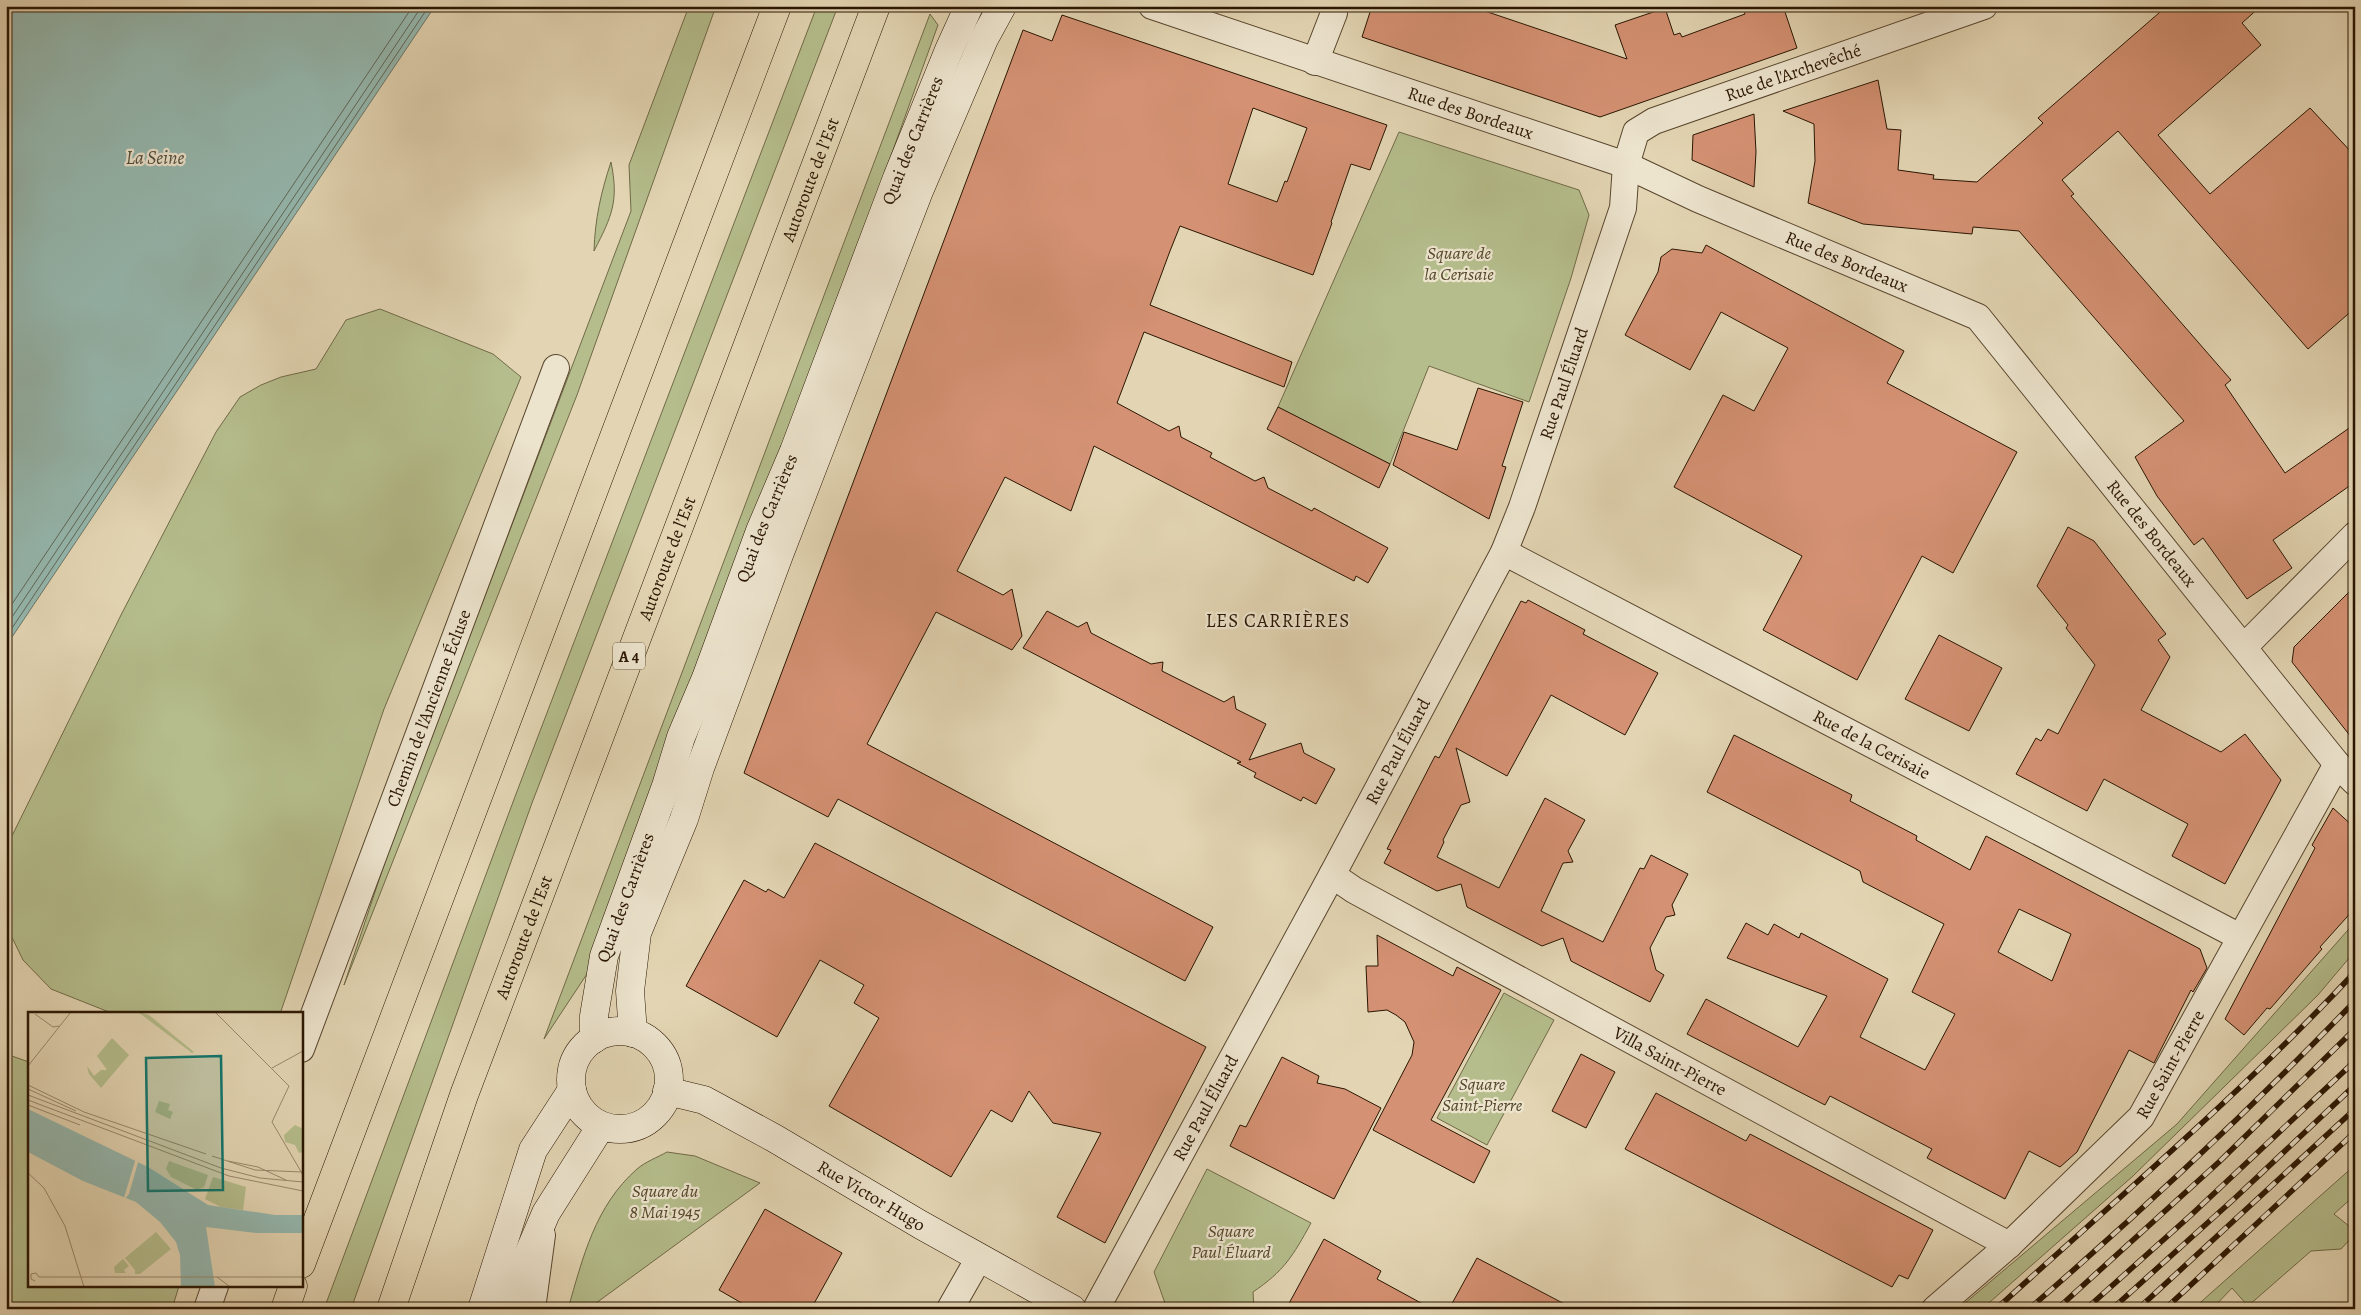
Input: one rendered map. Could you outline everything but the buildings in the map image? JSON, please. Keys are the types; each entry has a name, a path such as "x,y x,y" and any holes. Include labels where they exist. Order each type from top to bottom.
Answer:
{"highway":[{"path":"302,1261 777,6"},
{"name":"Autoroute de l’Est","path":"391,1309 464,1095 876,6"},
{"path":"285,1309 292,1288"}],"main road":[{"name":"Quai des Carrières","path":"594,1039 594,1016 604,956 666,786 681,737 760,531 794,451 897,178 969,6"},
{"name":"Quai des Carrières","path":"633,1033 630,991 637,933 684,819 775,565 918,191 984,39 1002,6"},
{"path":"619,1031 633,1033 646,1039 658,1049 665,1062 669,1076 667,1091 661,1107 650,1119 634,1127 617,1129 601,1126 587,1117 577,1104 572,1090 571,1074 576,1058 583,1048 594,1039 606,1033 619,1031"},
{"path":"482,1309 533,1150 572,1090"},
{"name":"Rue Victor Hugo","path":"667,1091 704,1100 774,1138 979,1258 1072,1309"},
{"path":"505,1309 546,1213 601,1126"}],"street":[{"name":"Rue des Bordeaux","path":"1152,6 1626,165 1670,186 1978,317 2337,764 2355,782"},
{"name":"Rue de l'Archevêché","path":"1626,165 1636,132 1654,121 1984,6"},
{"path":"1315,62 1334,13"},
{"name":"Rue Paul Éluard","path":"1096,1309 1332,875 1504,552 1522,507 1623,208 1626,165"},
{"name":"Chemin de l'Ancienne Écluse","path":"302,1046 556,368"},
{"path":"2244,647 2355,535"},
{"name":"Rue de la Cerisaie","path":"1504,552 2240,937"},
{"name":"Rue Saint-Pierre","path":"1935,1309 2009,1246 2141,1117 2337,764"},
{"name":"Villa Saint-Pierre","path":"1332,875 1354,890 2009,1246"},
{"path":"532,1309 546,1213"},
{"path":"950,1309 979,1258"},
{"path":"207,1309 214,1288"}],"green space":[{"path":"689,6 716,6 577,395 344,985 392,841 631,211 629,165"},
{"path":"817,6 838,6 532,803 351,1309 324,1309 516,794"},
{"path":"930,14 938,25 608,942 544,1039"},
{"name":"Square de la Cerisaie","path":"1399,132 1579,190 1589,215 1571,278 1529,402 1429,366 1390,464 1278,407"},
{"path":"611,162 614,198 609,218 594,251 599,206"},
{"path":"380,309 493,354 521,377 384,709 281,1012 109,1012 51,989 23,960 6,925 6,848 122,613 216,432 240,397 261,385 281,377 316,369 346,320"},
{"path":"2355,922 2355,951 2318,995 2133,1176 1982,1309 1958,1309 2177,1124"},
{"name":"Square Saint-Pierre","path":"1504,993 1554,1020 1487,1145 1437,1118"},
{"path":"6,1054 28,1062 28,1288 178,1288 172,1309 6,1309"},
{"name":"Square du 8 Mai 1945","path":"667,1152 695,1156 760,1183 588,1309 568,1309 592,1233 611,1199 637,1169"},
{"path":"2355,1165 2355,1195 2334,1214 2355,1231 2355,1234 2341,1249 2311,1251 2248,1306 2232,1288 2212,1309 2193,1309"},
{"name":"Square Paul Éluard","path":"1207,1169 1311,1223 1287,1262 1273,1277 1253,1292 1254,1309 1167,1309 1154,1272"}],"water":[{"name":"La Seine","path":"6,6 435,6 6,646"}],"railway":[{"path":"1996,1309 2269,1060 2355,972"},
{"path":"2029,1309 2195,1159 2355,1001"},
{"path":"2057,1309 2219,1162 2355,1029"},
{"path":"2086,1309 2190,1216 2355,1061"},
{"path":"2112,1309 2234,1199 2355,1085"},
{"path":"2138,1309 2355,1109"},
{"path":"2165,1309 2355,1132"}],"district":[{"name":"LES CARRIÈRES","path":"1278,620"}]}
